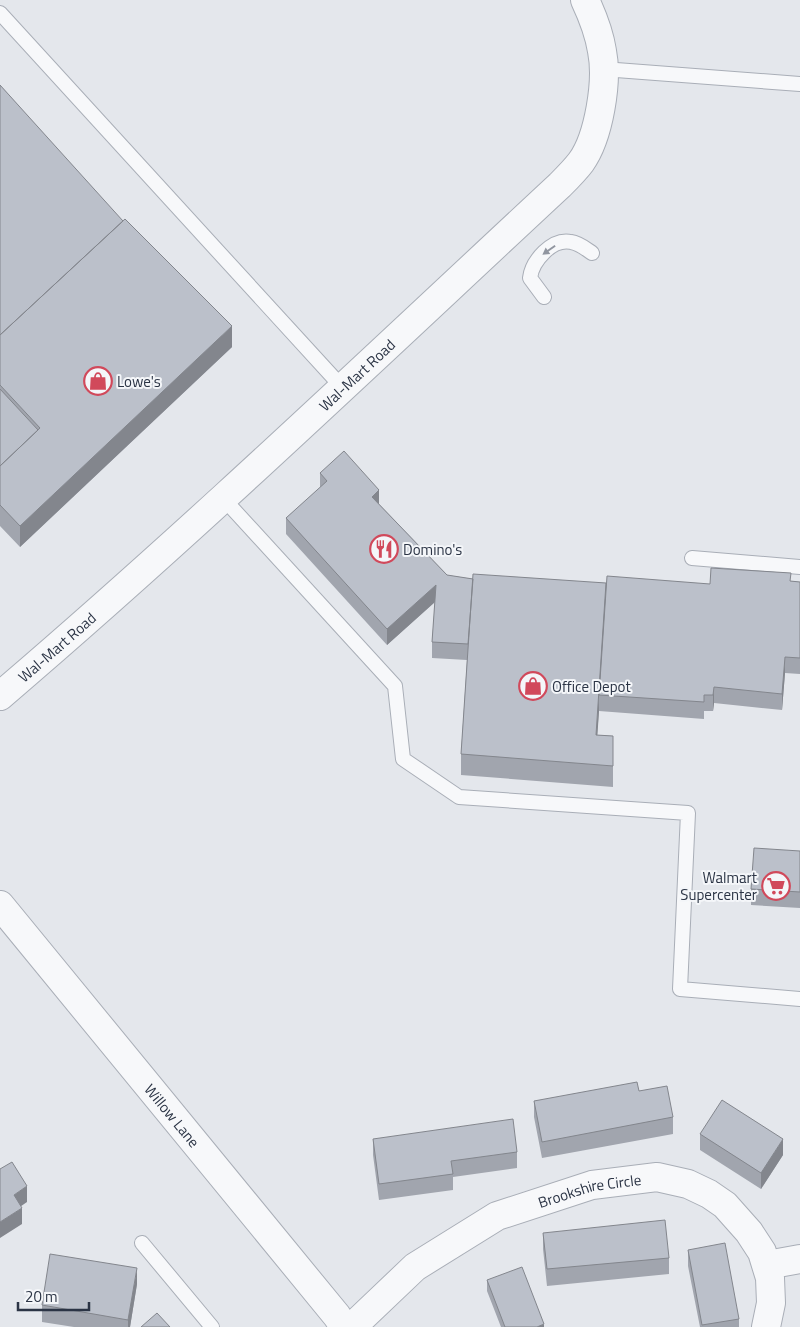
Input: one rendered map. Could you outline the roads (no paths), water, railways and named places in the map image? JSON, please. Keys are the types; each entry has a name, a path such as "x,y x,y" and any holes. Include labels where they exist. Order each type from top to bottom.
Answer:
{"street":[{"name":"Wal-Mart Road","path":"3,688 55,650 560,185 582,161 592,141 600,115 603,69 603,53 596,24 585,0"},
{"name":"Willow Lane","path":"0,905 339,1324"},
{"name":"Brookshire Circle","path":"339,1324 415,1267 497,1216 592,1185 657,1178 671,1179 694,1186 716,1199 738,1219 754,1239 767,1265 771,1289 766,1327"},
{"path":"767,1265 800,1259"}],"lane":[{"path":"0,13 342,387"},
{"path":"603,69 800,84"},
{"path":"544,297 530,278 531,268 539,257 553,246 562,242 570,242 581,246 592,253"},
{"path":"222,497 395,686 402,759 459,797 688,813 680,989 800,999"},
{"path":"692,558 800,567"},
{"path":"142,1243 212,1327"}],"place":[{"name":"Lowe's","path":"98,381"},
{"name":"Domino's","path":"384,549"},
{"name":"Office Depot","path":"533,686"},
{"name":"Walmart Supercenter","path":"776,886"}]}
